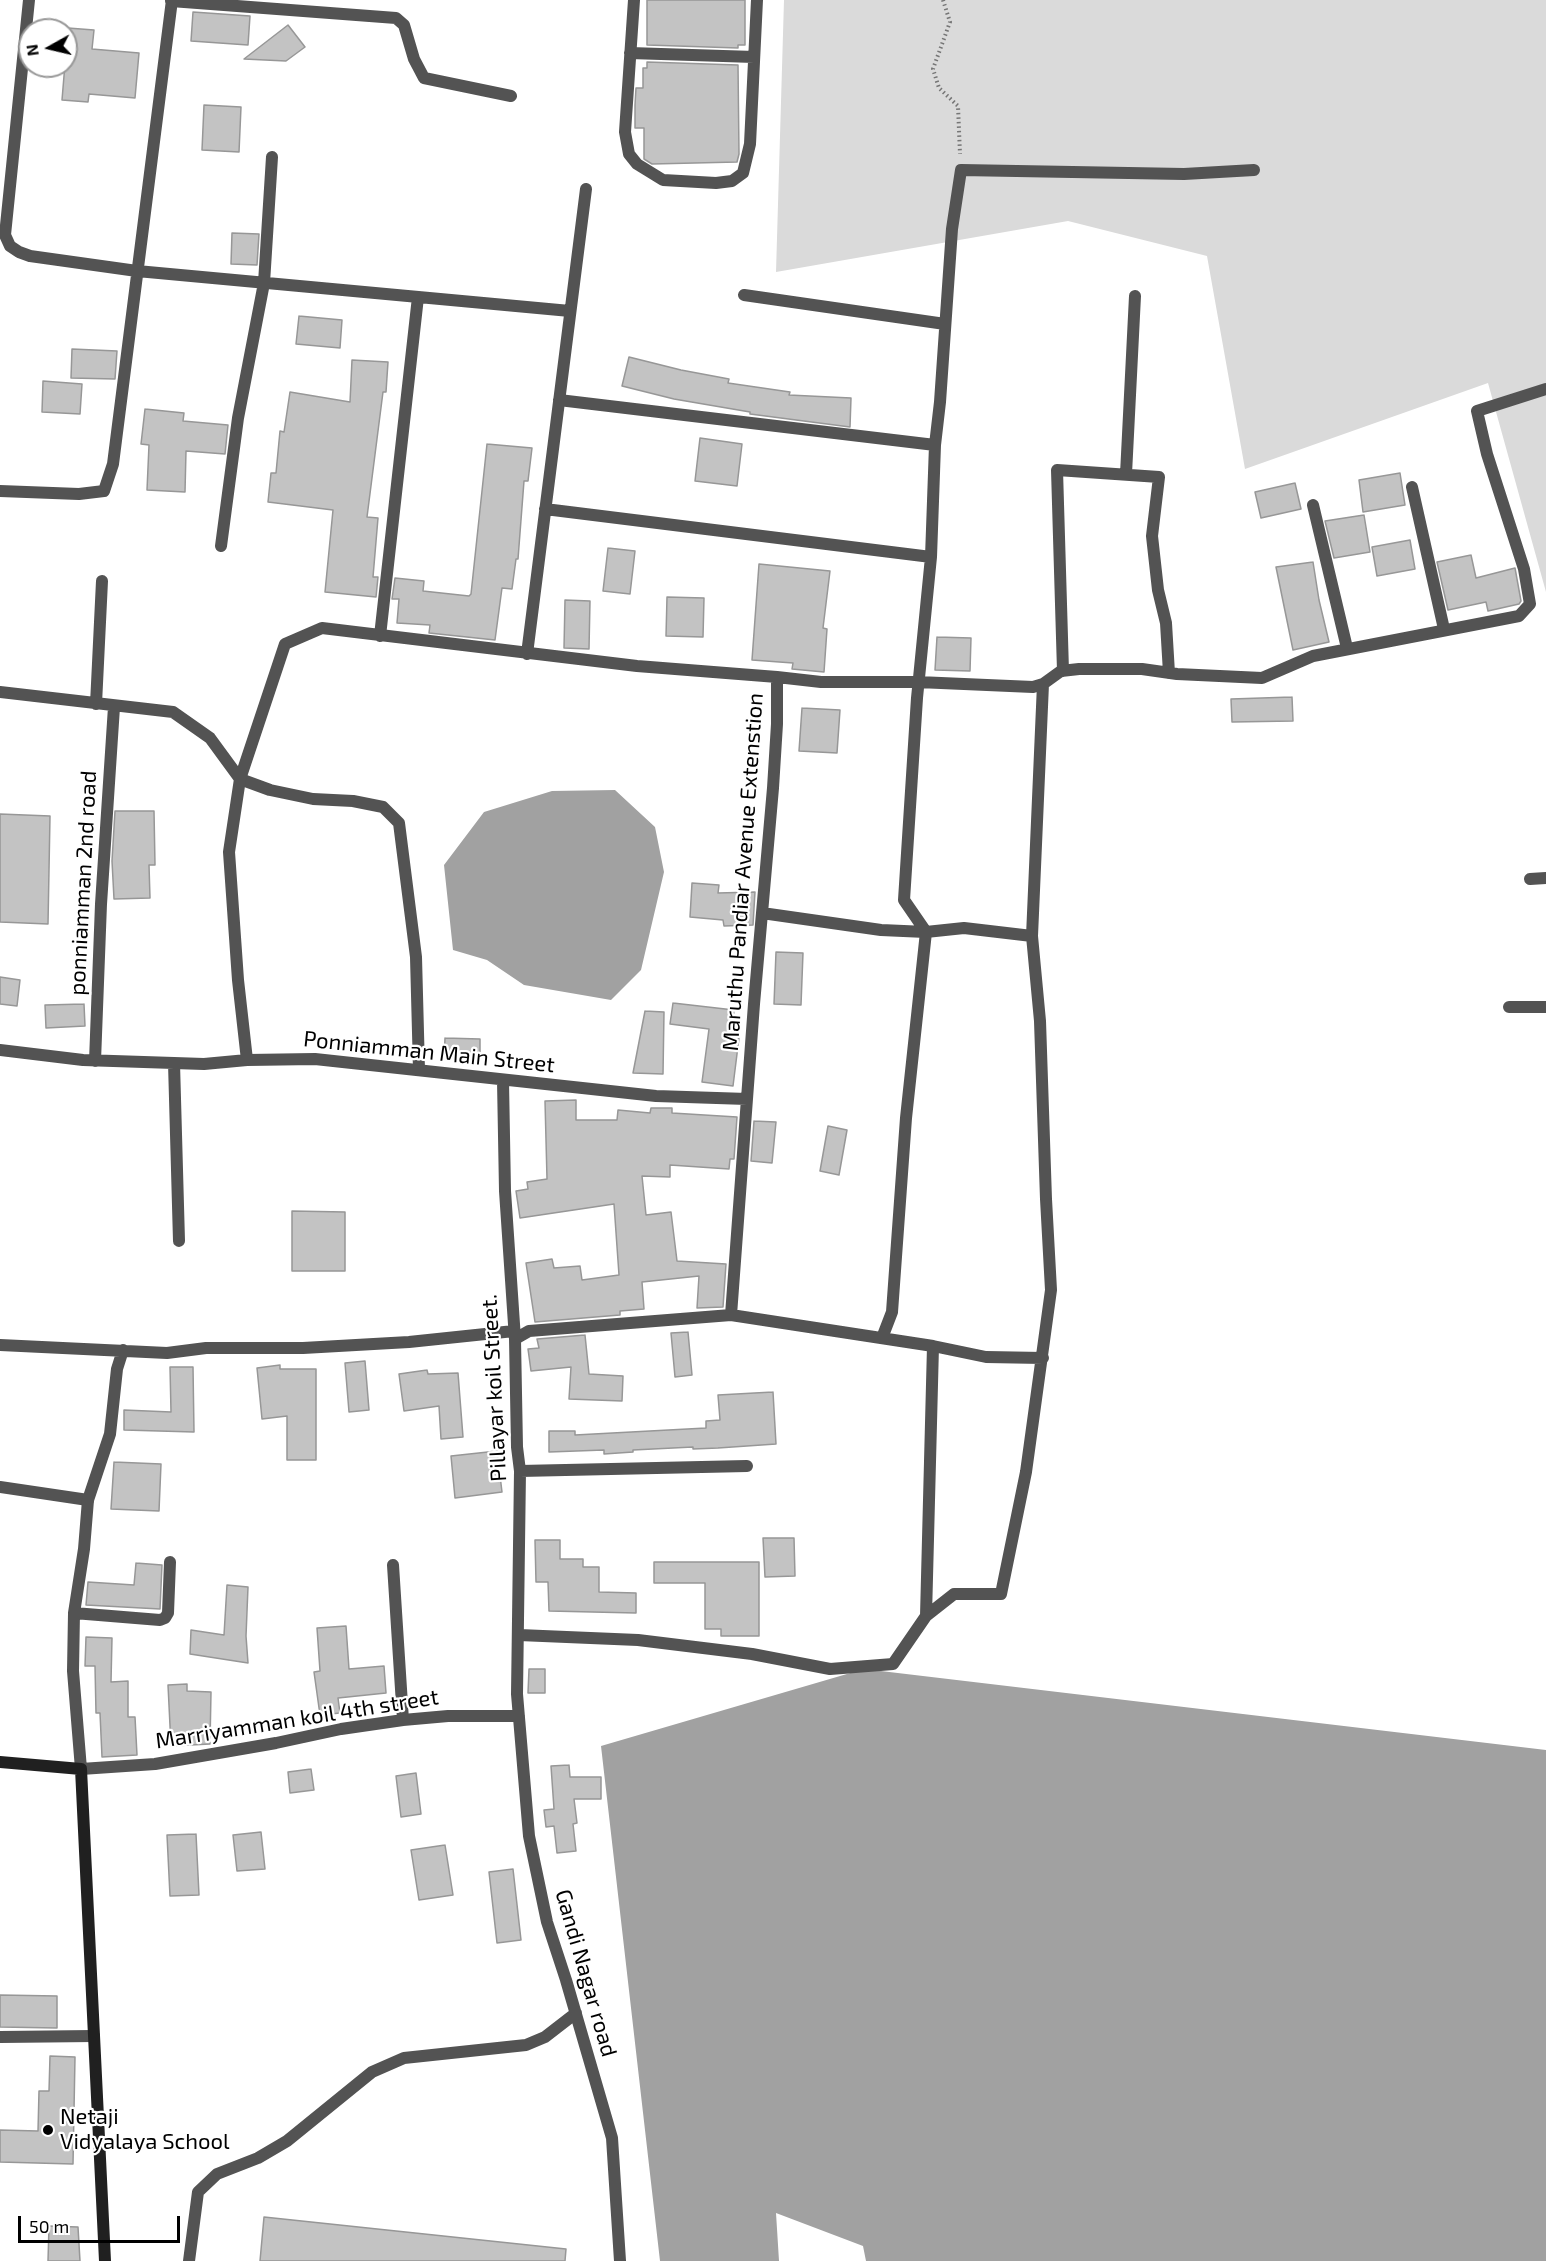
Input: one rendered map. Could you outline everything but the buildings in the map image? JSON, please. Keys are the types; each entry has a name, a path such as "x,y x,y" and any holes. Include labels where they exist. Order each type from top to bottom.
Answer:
{"street":[{"path":"29,0 5,235 10,246 30,256 137,271 570,311"},
{"path":"634,0 625,132 629,154 637,164 663,180 716,183 732,181 743,173 750,144 757,0"},
{"path":"0,491 79,494 104,491 113,464 171,1 396,18 404,25 414,59 424,78 511,96"},
{"path":"630,53 754,57"},
{"path":"221,546 238,418 264,283 273,157"},
{"path":"882,1338 892,1312 906,1118 926,932 904,900 918,682 931,557 935,445 952,229 961,170 1184,174 1254,170"},
{"path":"526,654 586,189"},
{"path":"744,295 945,324"},
{"path":"1126,474 1135,296"},
{"path":"380,636 417,297"},
{"name":"Maruthu Pandiar Avenue Extenstion","path":"731,1315 774,778 777,677 821,682 918,682 1033,687 1043,684 1063,671 1079,669 1142,669 1169,673 1262,678 1313,656 1519,616 1530,604 1524,569 1477,411 1546,389"},
{"path":"559,400 935,445"},
{"path":"1063,671 1057,470 1159,477 1152,536 1158,590 1166,623 1169,673"},
{"path":"1412,487 1444,629"},
{"path":"1313,505 1347,648"},
{"path":"545,509 931,557"},
{"path":"96,704 102,581"},
{"path":"247,1060 238,980 229,852 240,779 285,644 322,628 637,666 777,677"},
{"path":"519,1635 638,1640 752,1654 830,1669 893,1664 926,1616 954,1594 1000,1594 1026,1472 1051,1290 1040,1022 1032,936 1041,774 1043,684"},
{"path":"0,692 114,707 139,707 173,712 210,738 240,779 270,790 313,799 353,801 383,807 399,822 416,957 419,1070"},
{"name":"ponniamman 2nd road","path":"95,1061 100,904 114,707"},
{"path":"1530,879 1546,878"},
{"path":"762,913 881,930 926,932 964,928 1032,936"},
{"path":"1509,1007 1546,1007"},
{"name":"Ponniamman Main Street","path":"0,1050 95,1061 204,1064 247,1060 315,1059 656,1096 747,1099"},
{"path":"174,1063 179,1241"},
{"name":"Pillayar koil Street.","path":"502,1081 505,1191 520,1471 517,1694"},
{"path":"0,1345 167,1353 206,1348 303,1348 514,1335 530,1331 731,1315 933,1346 986,1357 1043,1358"},
{"path":"926,1616 933,1346"},
{"path":"105,2261 81,1769 73,1671 75,1613 88,1500 110,1434 117,1369 123,1350"},
{"path":"520,1471 747,1466"},
{"path":"0,1487 88,1500"},
{"path":"75,1613 160,1620 165,1618 168,1613 170,1562"},
{"path":"393,1565 403,1720"},
{"name":"Gandi Nagar road","path":"517,1694 529,1836 547,1922 612,2138 620,2261"},
{"name":"Marriyamman koil 4th street","path":"81,1769 154,1764 276,1743 341,1729 403,1720 448,1716 519,1716"},
{"path":"0,1762 81,1769"},
{"path":"189,2261 198,2192 217,2174 258,2158 287,2141 372,2072 404,2058 526,2045 545,2037 576,2013"},
{"path":"0,2037 94,2036"}],"path":[{"path":"943,0 950,22 933,69 939,88 958,106 961,170"}],"shaded area":[{"path":"784,0 1546,0 1546,592 1488,383 1245,469 1207,256 1068,221 776,272"},
{"path":"615,790 655,827 664,872 641,970 611,1000 524,985 487,960 453,950 444,865 484,812 552,791"},
{"path":"864,1669 1546,1750 1546,2261 866,2261 863,2246 776,2213 779,2261 660,2261 601,1746"}],"place":[{"name":"Netaji Vidyalaya School","path":"48,2130"}]}
